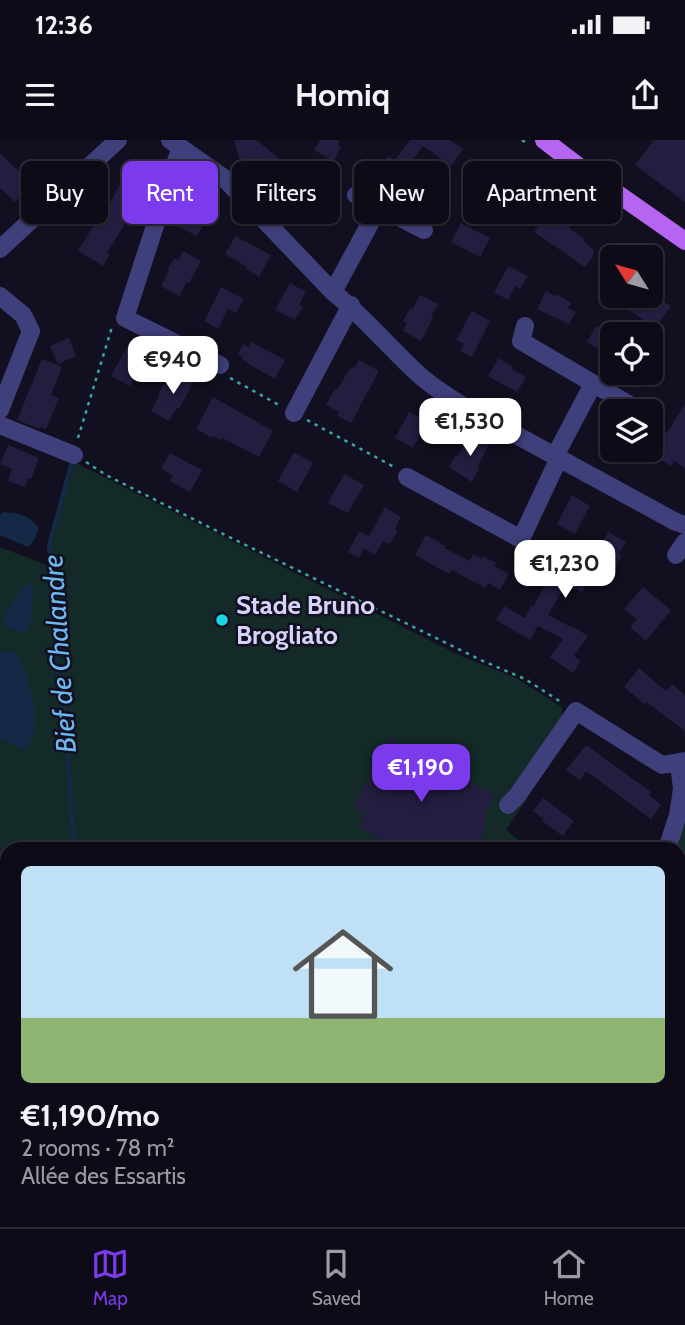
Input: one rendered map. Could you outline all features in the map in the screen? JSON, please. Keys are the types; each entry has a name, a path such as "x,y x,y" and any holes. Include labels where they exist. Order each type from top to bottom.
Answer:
{"main road":[{"path":"544,140 685,241"}],"street":[{"path":"2,242 118,140"},
{"path":"220,365 125,318 175,144 224,178 334,292 433,387 463,406 685,525"},
{"path":"334,292 370,224"},
{"path":"412,224 424,230"},
{"path":"0,296 23,315 32,331 0,410"},
{"path":"294,413 351,306"},
{"path":"524,326 521,341 620,399"},
{"path":"407,477 521,539 593,384"},
{"path":"0,425 74,455"},
{"path":"508,805 576,711 662,765 682,762 678,815 669,842"}],"path":[{"path":"125,318 115,317 74,455 106,475 213,529 470,655 525,679 576,711"},
{"path":"220,365 224,375 393,465 407,477"}],"green space":[{"name":"Stade Bruno Brogliato","path":"74,462 461,656 516,678 562,707 562,722 516,790 528,797 506,830 521,842 0,842 0,547 52,567 48,548"},
{"path":"685,801 685,842 675,842"}],"water":[{"path":"3,512 23,516 39,528 28,547 0,535 0,515"},
{"path":"28,583 33,586 32,617 26,633 4,625 4,620 12,603"},
{"path":"11,651 19,656 34,704 34,729 24,750 0,738 0,652"}],"building":[{"path":"234,140 257,140 280,160 242,161"},
{"path":"320,140 340,140 338,145 341,147 334,161 314,150"},
{"path":"410,140 450,140 463,149 451,166 449,161 444,161 423,146 412,161 386,161 388,156 395,160"},
{"path":"654,140 685,140 685,202 635,165"},
{"path":"0,153 21,173 21,196 15,202 0,188"},
{"path":"122,181 122,224 125,224 107,253 110,254 103,266 78,251 94,225 92,224 108,224 108,207"},
{"path":"461,223 490,238 480,257 451,242"},
{"path":"180,224 203,224 197,236 179,227"},
{"path":"540,224 570,224 570,229 584,238 594,251 593,257 585,267 534,232"},
{"path":"235,236 271,255 259,277 225,254"},
{"path":"183,251 201,261 179,296 161,286 174,258 178,260"},
{"path":"508,266 528,276 520,289 516,286 508,300 494,292"},
{"path":"290,283 306,292 299,305 303,307 295,320 275,310"},
{"path":"221,287 244,299 236,313 228,309 218,329 204,321"},
{"path":"546,291 571,303 568,308 576,312 569,324 537,309"},
{"path":"420,295 438,304 421,341 403,331 407,323 403,321"},
{"path":"663,301 671,306 659,322 646,322 626,308 663,308"},
{"path":"472,311 490,321 472,357 460,351 464,344 456,340"},
{"path":"596,326 600,328 600,350 587,342"},
{"path":"69,338 76,356 58,364 50,346"},
{"path":"251,342 285,360 275,379 250,365 238,354 243,344 248,347"},
{"path":"127,347 146,357 130,386 111,376"},
{"path":"498,358 526,377 517,392 488,376"},
{"path":"42,359 62,367 51,395 59,398 46,429 17,420"},
{"path":"359,360 379,371 351,423 337,416 339,412 326,405 351,367 354,368"},
{"path":"181,371 195,379 179,409 177,408 169,421 151,411 164,383 168,385 173,377 177,379"},
{"path":"213,397 273,431 259,457 222,438 212,438 196,429"},
{"path":"685,404 685,468 674,461 672,466 663,461 663,431 667,433"},
{"path":"409,412 428,422 413,448 395,438"},
{"path":"472,435 489,445 472,482 449,467"},
{"path":"8,445 39,458 25,487 8,481 12,469 0,464"},
{"path":"294,452 313,463 297,492 278,481"},
{"path":"170,453 202,470 190,492 170,481 173,475 161,469"},
{"path":"344,474 364,485 348,513 328,503"},
{"path":"572,495 590,506 575,534 557,524"},
{"path":"385,507 401,517 395,529 398,531 390,544 383,541 375,555 364,548 359,558 348,552 359,531 369,536"},
{"path":"608,532 626,542 610,578 595,570 582,592 566,584 548,615 588,636 574,656 581,661 573,673 550,657 563,639 538,626 530,640 496,620 504,606 525,618 551,573 548,571 554,559 558,560 562,552 587,566"},
{"path":"426,535 470,561 473,554 496,563 494,566 509,574 500,590 488,583 485,588 452,570 449,574 415,555"},
{"path":"643,587 671,610 646,641 630,627 637,619 624,609"},
{"path":"639,668 666,691 672,684 685,695 685,731 624,687"},
{"path":"389,738 495,795 483,817 487,819 480,842 383,842 359,826 366,813 354,807"},
{"path":"586,745 651,792 649,795 661,805 651,819 586,771 580,780 566,770"},
{"path":"543,798 574,821 563,836 533,811"}],"waterway":[{"name":"Bief de Chalandre","path":"72,462 49,546 57,631 54,644 66,729 74,842"}],"place":[{"name":"Stade Bruno Brogliato","path":"222,620"}]}
